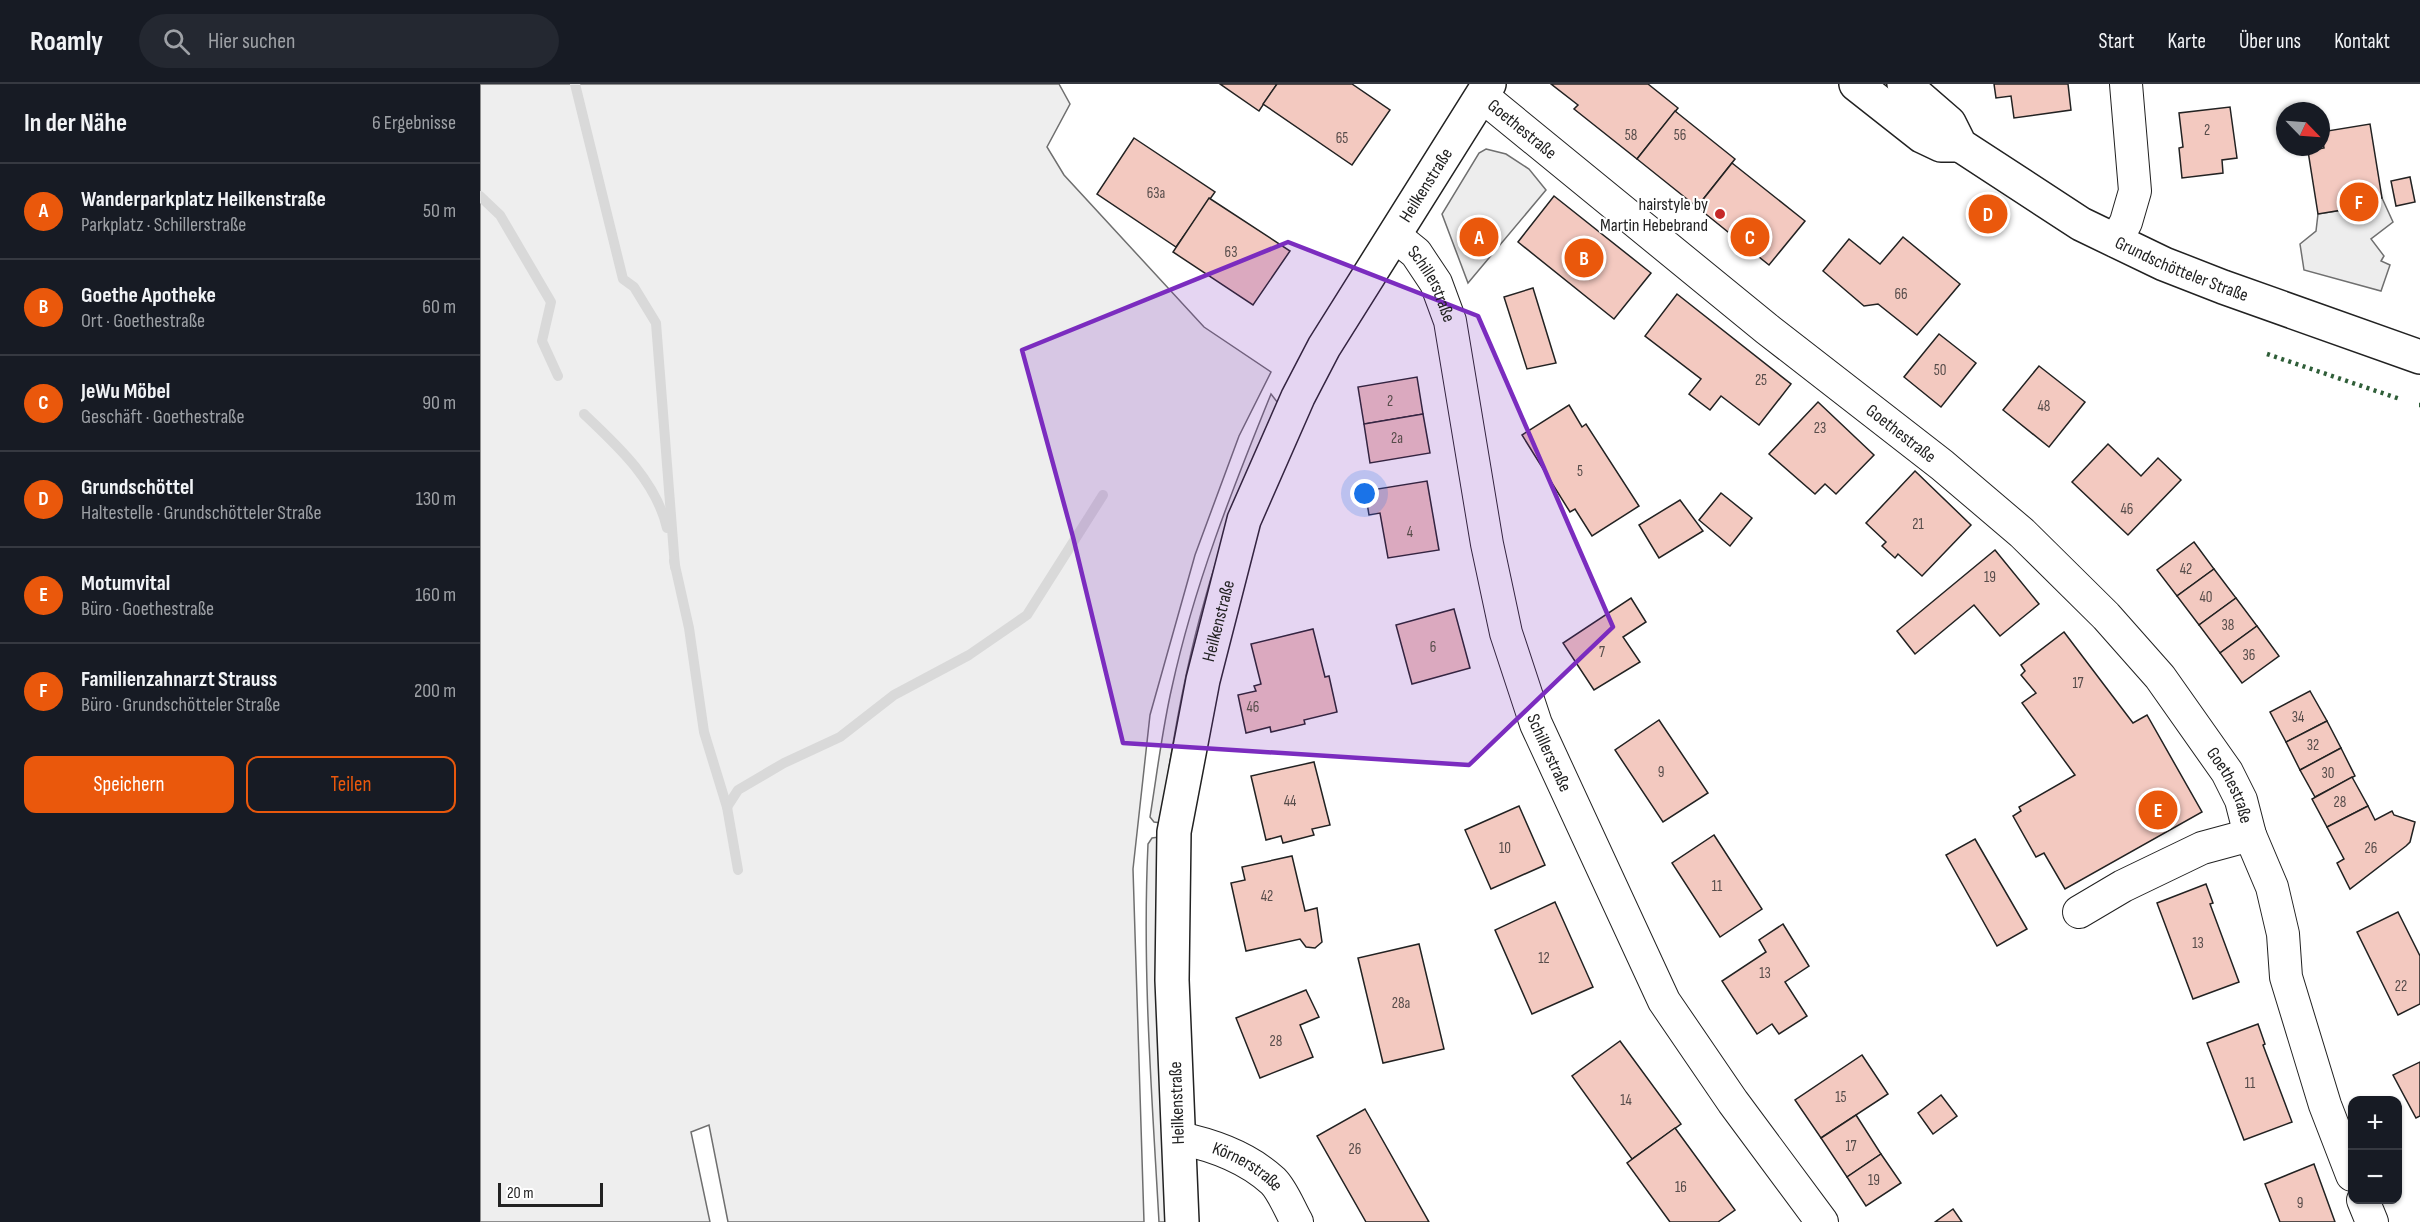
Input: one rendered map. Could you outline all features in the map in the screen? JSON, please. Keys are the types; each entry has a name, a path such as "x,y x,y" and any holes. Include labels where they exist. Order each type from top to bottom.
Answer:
{"street":[{"name":"Grundschötteler Straße","path":"1856,84 1922,136 1941,145 1960,145"},
{"name":"Grundschötteler Straße","path":"1905,84 1949,123 1960,145 2082,224 2116,241 2260,302 2420,357"},
{"path":"2116,241 2126,222 2135,191 2126,84"},
{"name":"Heilkenstraße","path":"1182,1222 1172,980 1174,832 1203,680 1244,520 1298,397 1324,347 1485,90"},
{"name":"Goethestraße","path":"1485,90 1767,330 1942,465 2022,533 2106,616 2160,677 2227,772 2241,800 2250,835 2272,887 2283,934 2286,976 2325,1105 2348,1165"},
{"name":"Schillerstraße","path":"1395,236 1416,253 1436,283 1450,321 1486,544 1506,633 1536,724 1664,1001 1732,1102 1822,1222"},
{"name":"Goethestraße","path":"2079,912 2123,886 2202,848 2250,835"},
{"name":"Körnerstraße","path":"1179,1138 1206,1144 1233,1154 1273,1182 1297,1222"},
{"path":"2365,1204 2372,1222"}],"highlighted area":[{"path":"1288,242 1478,316 1613,627 1469,765 1123,743 1073,537 1022,350"}],"shaded area":[{"path":"480,84 1059,84 1070,104 1047,147 1064,175 1204,327 1271,372 1239,436 1195,555 1150,715 1133,869 1144,1222 728,1222 709,1125 691,1132 710,1222 480,1222"},
{"path":"1486,149 1506,154 1529,169 1546,190 1468,283 1442,214 1479,153"},
{"path":"2382,198 2393,222 2371,239 2384,256 2381,261 2390,265 2381,291 2304,270 2300,244 2316,231 2318,214 2342,210 2342,205"},
{"path":"1271,394 1278,403 1229,525 1205,599 1179,710 1161,823 1154,822 1150,817 1168,703 1191,612 1215,539"},
{"path":"1159,837 1157,982 1169,1222 1159,1222 1147,986 1148,844 1152,838"}],"building":[{"path":"1220,84 1277,84 1259,111"},
{"path":"1277,84 1352,84 1390,110 1352,165 1263,104"},
{"path":"1551,84 1648,84 1678,108 1637,159 1574,109 1578,105"},
{"path":"1994,84 2068,84 2071,110 2014,118 2011,96 1996,98"},
{"path":"2230,107 2237,158 2222,160 2223,173 2182,178 2179,148 2183,147 2179,113"},
{"path":"1675,111 1735,159 1697,207 1637,159"},
{"path":"2370,124 2382,198 2342,205 2342,210 2318,214 2309,156 2330,156 2330,131"},
{"path":"1134,138 1215,192 1176,247 1097,194"},
{"path":"1732,163 1805,221 1769,265 1697,207"},
{"path":"2410,177 2415,202 2396,206 2391,181"},
{"path":"1554,196 1651,273 1614,319 1518,242"},
{"path":"1209,198 1290,251 1253,305 1173,252"},
{"path":"1903,237 1960,284 1917,335 1878,304 1864,306 1823,271 1849,239 1880,264"},
{"path":"1533,288 1556,363 1527,369 1504,297"},
{"path":"1677,294 1791,384 1759,425 1721,396 1710,410 1689,394 1701,379 1645,336"},
{"path":"1939,334 1976,363 1941,407 1904,377"},
{"path":"2039,366 2085,402 2049,447 2003,410"},
{"path":"1417,377 1423,414 1364,424 1358,387"},
{"path":"1818,402 1874,455 1836,494 1825,484 1815,494 1769,454"},
{"path":"1569,405 1582,427 1586,424 1639,506 1592,536 1575,509 1570,512 1522,435"},
{"path":"1423,414 1430,453 1370,463 1364,424"},
{"path":"2108,444 2141,476 2158,458 2181,480 2128,535 2072,482"},
{"path":"1915,471 1971,525 1922,576 1898,554 1895,558 1882,546 1886,542 1866,523"},
{"path":"1427,481 1439,550 1388,558 1380,513 1369,515 1365,491"},
{"path":"1721,493 1752,518 1730,546 1699,520"},
{"path":"1680,500 1703,531 1659,558 1639,525"},
{"path":"2194,542 2214,569 2177,596 2157,570"},
{"path":"1995,550 2039,604 2000,636 1974,605 1915,654 1897,631"},
{"path":"2214,569 2236,598 2199,625 2177,596"},
{"path":"1631,598 1646,622 1623,637 1640,662 1594,690 1563,643"},
{"path":"2236,598 2257,626 2220,653 2199,625"},
{"path":"1454,609 1470,668 1412,684 1396,625"},
{"path":"2257,626 2279,656 2242,683 2220,653"},
{"path":"1313,629 1325,677 1329,676 1337,712 1304,720 1305,724 1271,732 1270,727 1246,733 1238,695 1256,691 1254,686 1261,684 1251,644"},
{"path":"2064,632 2133,723 2147,715 2202,812 2065,889 2044,853 2036,857 2013,816 2021,811 2019,807 2075,775 2022,703 2036,693 2021,675 2025,671 2021,665"},
{"path":"2310,691 2327,721 2286,742 2270,712"},
{"path":"1659,720 1708,793 1663,822 1615,750"},
{"path":"2327,721 2341,748 2300,770 2286,742"},
{"path":"2341,748 2355,776 2315,797 2300,770"},
{"path":"1314,762 1330,825 1312,829 1314,835 1283,843 1281,836 1266,840 1251,776"},
{"path":"2352,777 2368,806 2327,827 2312,799"},
{"path":"1519,806 1545,865 1491,889 1465,830"},
{"path":"2368,806 2375,820 2392,811 2394,815 2415,822 2410,842 2350,889 2337,863 2344,859 2327,827"},
{"path":"1714,835 1762,909 1720,937 1672,863"},
{"path":"1975,839 2027,929 1997,946 1946,855"},
{"path":"1292,856 1305,911 1317,908 1322,942 1315,948 1306,947 1300,939 1246,951 1231,883 1245,880 1242,867"},
{"path":"2206,884 2213,903 2210,904 2239,982 2193,999 2157,903"},
{"path":"1555,902 1593,987 1532,1014 1495,930"},
{"path":"2398,912 2420,956 2420,1004 2398,1015 2357,932"},
{"path":"1783,924 1809,966 1785,982 1807,1016 1779,1034 1772,1024 1757,1034 1722,981 1766,952 1759,940"},
{"path":"1419,944 1444,1049 1383,1063 1358,958"},
{"path":"1306,990 1319,1017 1300,1025 1313,1057 1260,1078 1236,1018"},
{"path":"2258,1024 2265,1044 2263,1045 2292,1122 2244,1140 2207,1043"},
{"path":"1620,1041 1681,1124 1632,1159 1572,1076"},
{"path":"1862,1055 1888,1094 1821,1138 1795,1100"},
{"path":"2420,1062 2420,1116 2416,1118 2393,1075"},
{"path":"1941,1095 1957,1116 1933,1134 1918,1113"},
{"path":"1365,1109 1429,1222 1366,1222 1317,1136"},
{"path":"1856,1115 1881,1154 1847,1177 1821,1138"},
{"path":"1675,1128 1735,1210 1718,1222 1670,1222 1627,1163"},
{"path":"1881,1154 1901,1183 1866,1206 1847,1177"},
{"path":"2314,1164 2335,1222 2280,1222 2265,1184"},
{"path":"1953,1209 1962,1222 1935,1222"}],"waterway":[{"path":"575,84 623,279 634,287 656,323 675,567"},
{"path":"480,196 500,215 551,302 542,341 558,376"},
{"path":"584,414 623,452 645,480 662,511 667,528"},
{"path":"727,807 738,790 784,763 840,737 894,695 969,655 1027,615 1103,495"},
{"path":"674,561 689,628 704,732 727,807 738,870"}],"hedge":[{"path":"2267,354 2400,399"}],"place":[{"name":"Familienzahnarzt Strauss","path":"2359,202"},
{"name":"hairstyle by Martin Hebebrand","path":"1720,214"},
{"name":"Grundschöttel","path":"1988,214"},
{"name":"Wanderparkplatz Heilkenstraße","path":"1479,237"},
{"name":"JeWu Möbel","path":"1750,237"},
{"name":"Goethe Apotheke","path":"1584,258"},
{"name":"Motumvital","path":"2158,810"}]}
